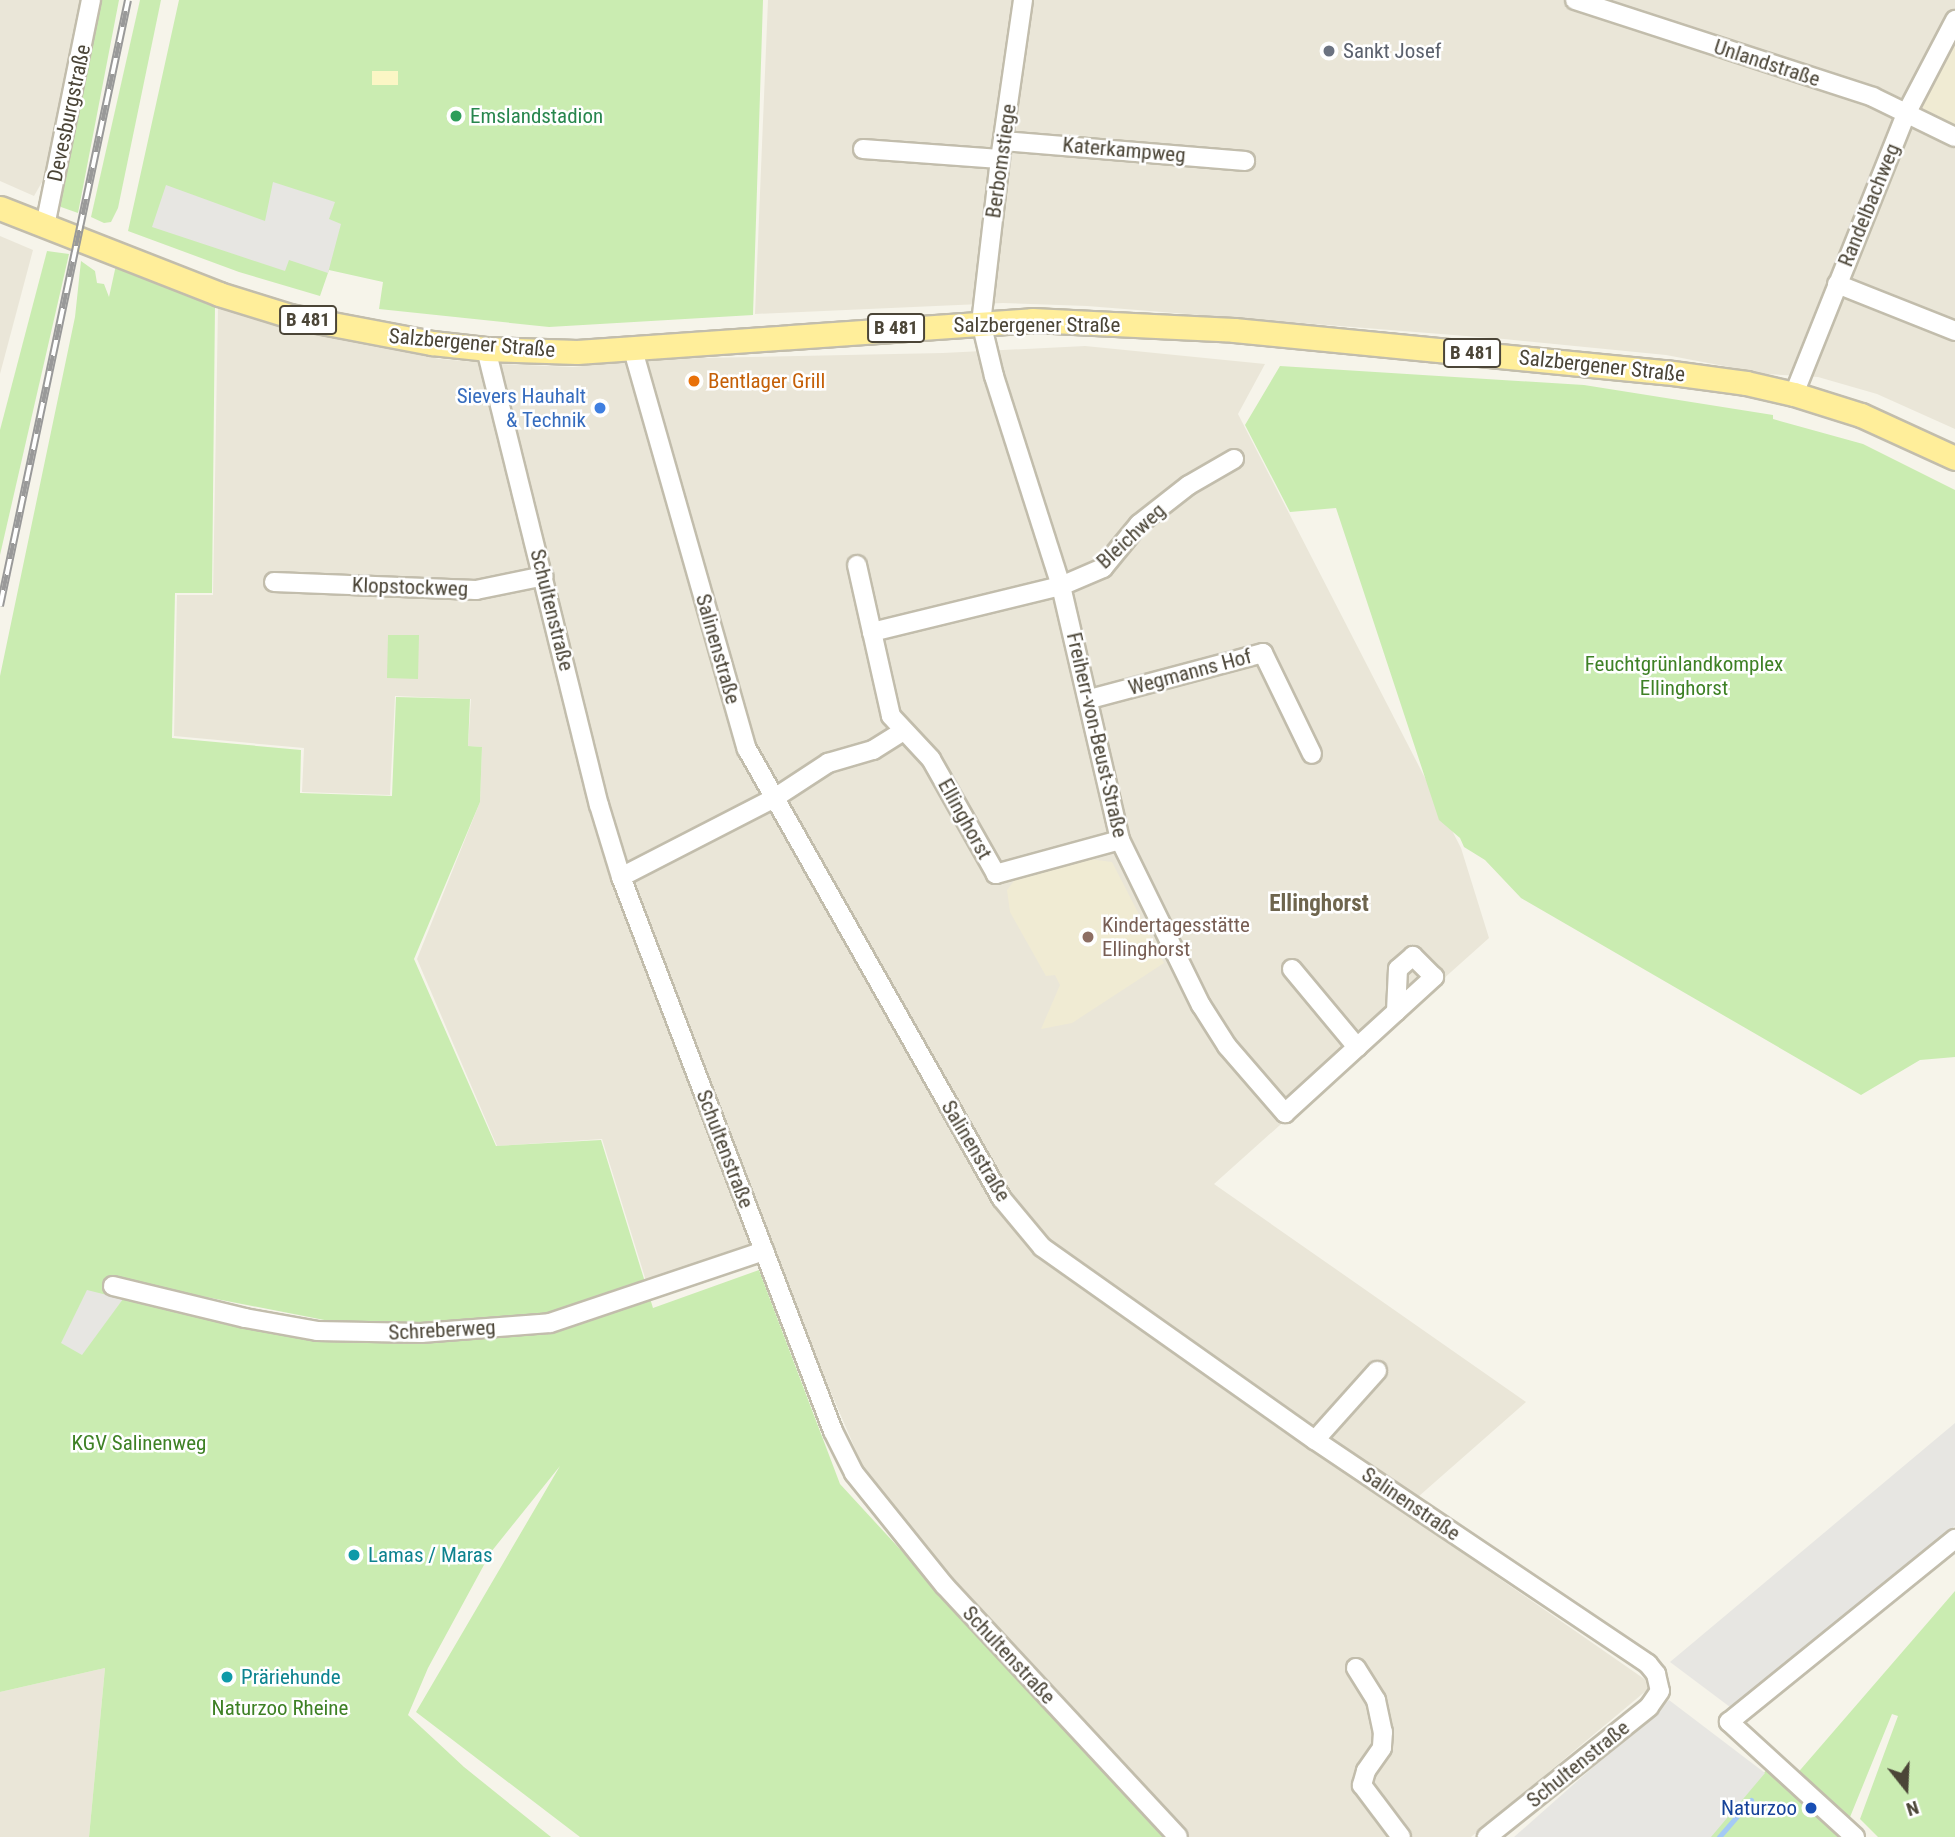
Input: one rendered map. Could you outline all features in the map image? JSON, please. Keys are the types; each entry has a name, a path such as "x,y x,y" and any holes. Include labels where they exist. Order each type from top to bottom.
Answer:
{"main road":[{"name":"Salzbergener Straße","path":"0,208 219,294 290,316 354,330 486,349 577,352 633,350 981,322 1086,322 1234,330 1665,372 1794,394 1861,415 1955,458"}],"street":[{"name":"Devesburgstraße","path":"45,226 91,0"},
{"name":"Berbomstiege","path":"981,322 1000,159 1023,0"},
{"name":"Unlandstraße","path":"1575,0 1872,97 1955,138"},
{"name":"Randelbachweg","path":"1794,394 1907,112 1955,20"},
{"name":"Katerkampweg","path":"1003,141 1245,161"},
{"path":"863,149 1000,159"},
{"path":"1837,284 1955,331"},
{"name":"Freiherr-von-Beust-Straße","path":"981,322 994,376 1061,586 1090,699 1120,840 1201,1005 1227,1046 1285,1113 1357,1046"},
{"name":"Schultenstraße","path":"486,349 599,805 621,877 833,1431 854,1473 945,1586 1178,1837"},
{"name":"Salinenstraße","path":"633,350 747,749 1002,1199 1042,1247 1315,1440 1648,1664 1661,1685"},
{"name":"Bleichweg","path":"1061,586 1103,568 1139,524 1189,485 1234,459"},
{"name":"Ellinghorst","path":"857,565 891,716 931,760 996,874 1120,840"},
{"name":"Klopstockweg","path":"274,582 476,590 544,576"},
{"path":"872,632 1061,586"},
{"name":"Wegmanns Hof","path":"1090,699 1263,653 1312,754"},
{"path":"621,877 773,799 828,763 873,750 905,731"},
{"path":"1292,969 1357,1046 1396,1012"},
{"name":"Schreberweg","path":"113,1286 245,1318 317,1331 421,1333 550,1323 764,1251"},
{"path":"1315,1440 1377,1371"},
{"path":"1855,1837 1730,1722 1955,1539"},
{"path":"1356,1668 1376,1700 1383,1732 1382,1748 1366,1771 1362,1785 1401,1837"},
{"name":"Schultenstraße","path":"1488,1837 1649,1707 1658,1698 1661,1685"}],"shaded area":[{"path":"0,0 81,0 50,168 34,196 0,181"},
{"path":"768,0 1955,0 1955,429 1877,394 1818,377 1766,374 1666,355 1504,339 1087,306 1003,303 755,314"},
{"path":"1955,39 1955,125 1920,107"},
{"path":"273,182 335,202 329,219 341,224 328,273 289,260 285,271 152,227 166,185 265,221"},
{"path":"0,236 33,250 0,374"},
{"path":"218,307 348,341 440,359 499,364 573,367 653,359 943,353 1085,346 1265,364 1238,414 1461,848 1489,938 1214,1184 1526,1402 1402,1511 1653,1685 1471,1837 1189,1837 948,1572 863,1467 810,1344 771,1238 647,1284 602,1139 497,1146 417,959 480,802 482,747 468,746 471,699 395,696 390,795 302,792 304,748 174,736 177,595 213,595"},
{"name":"Kindertagesstätte Ellinghorst","path":"1089,859 1112,862 1164,963 1072,1023 1041,1029 1060,985 1055,975 1046,976 1010,912 1007,890 1018,876"},
{"path":"87,1290 123,1299 82,1355 61,1343"},
{"path":"1955,1423 1955,1526 1730,1707 1670,1662"},
{"path":"105,1668 89,1837 0,1837 0,1692"},
{"path":"1669,1700 1765,1773 1711,1837 1514,1837"}],"green space":[{"path":"101,0 119,0 78,213 61,207 58,201 77,124"},
{"path":"140,0 161,0 118,208 111,222 104,223 91,217"},
{"name":"Emslandstadion","path":"179,0 763,0 753,315 549,327 379,309 383,282 329,270 320,296 239,272 128,231"},
{"path":"47,251 69,254 0,555 0,430"},
{"path":"81,261 95,271 97,283 104,284 109,297 116,265 215,306 212,593 175,593 172,738 301,750 300,793 392,796 396,697 470,699 468,746 482,747 480,802 414,959 496,1146 601,1140 653,1308 759,1270 840,1484 1165,1837 580,1837 416,1712 560,1466 491,1552 428,1668 408,1715 464,1767 551,1837 89,1837 105,1668 0,1692 0,676 75,317","holes":["108,1278 431,1343 321,1338 112,1293"]},
{"name":"Feuchtgrünlandkomplex Ellinghorst","path":"1280,366 1584,385 1773,415 1773,419 1863,444 1955,490 1955,1057 1920,1060 1861,1095 1521,898 1485,860 1464,847 1460,838 1439,820 1336,508 1290,512 1245,425"},
{"path":"388,635 419,635 418,679 387,678"},
{"path":"1955,1591 1955,1837 1878,1837 1860,1819 1898,1716 1892,1714 1848,1822 1795,1776"},
{"path":"1773,1762 1854,1837 1710,1837"}],"sand":[{"path":"372,71 398,71 398,85 372,85"}],"waterway":[{"path":"1719,1837 1751,1800"}],"railway":[{"path":"0,606 128,0"}],"place":[{"name":"Sankt Josef","path":"1329,51"},
{"name":"Emslandstadion","path":"456,116"},
{"name":"Bentlager Grill","path":"694,381"},
{"name":"Sievers Hauhalt & Technik","path":"600,408"},
{"name":"Kindertagesstätte Ellinghorst","path":"1088,937"},
{"name":"Lamas / Maras","path":"354,1555"},
{"name":"Präriehunde","path":"227,1677"},
{"name":"Naturzoo","path":"1811,1808"}],"district":[{"name":"Ellinghorst","path":"1319,904"}],"park label":[{"name":"KGV Salinenweg","path":"139,1443"},
{"name":"Naturzoo Rheine","path":"280,1708"}]}
